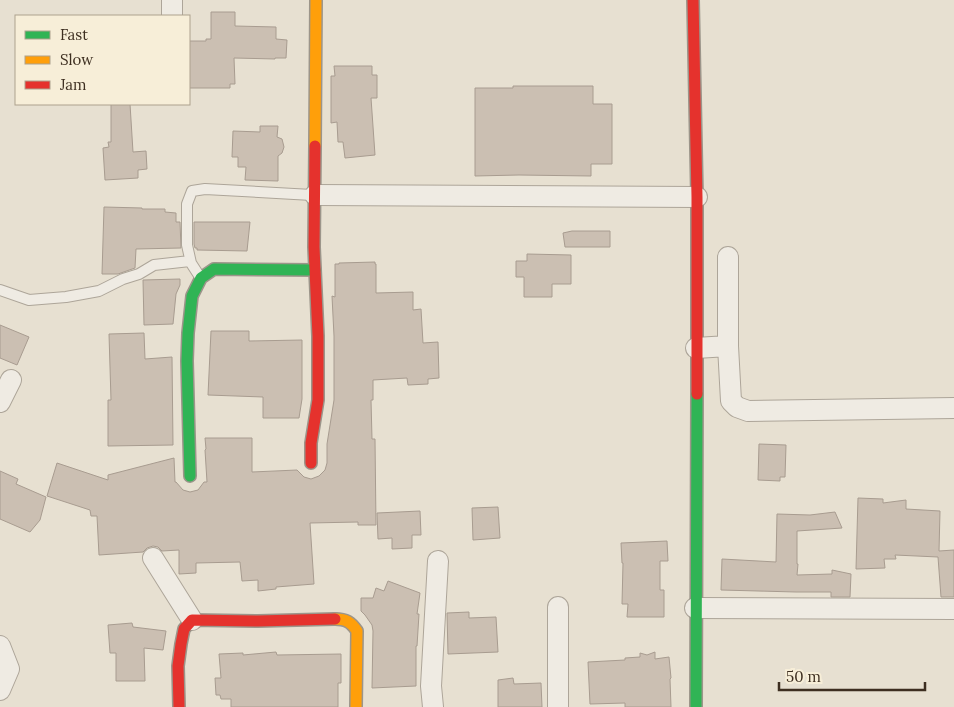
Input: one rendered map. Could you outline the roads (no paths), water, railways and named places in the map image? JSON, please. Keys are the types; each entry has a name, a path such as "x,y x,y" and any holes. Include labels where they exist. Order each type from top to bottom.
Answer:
{"street":[{"path":"172,0 172,15"},
{"path":"311,463 311,442 318,400 318,336 314,247 316,0"},
{"path":"694,0 697,197 696,707"},
{"path":"315,195 697,197"},
{"path":"728,257 728,346 731,401 736,407 748,411 954,408"},
{"path":"190,476 188,333 192,296 201,278 214,269 315,270"},
{"path":"696,348 728,346"},
{"path":"0,402 11,380"},
{"path":"153,558 192,620"},
{"path":"433,707 431,686 438,561"},
{"path":"558,607 558,707"},
{"path":"695,608 954,609"},
{"path":"179,707 178,666 181,644 184,629 192,620 342,619 352,623 356,631 356,707"},
{"path":"0,646 8,669 0,690"}],"lane":[{"path":"201,278 190,261 187,245 187,204 192,192 205,189 315,195"},
{"path":"0,290 28,300 66,297 99,291 123,279 139,274 154,265 190,261"}]}
